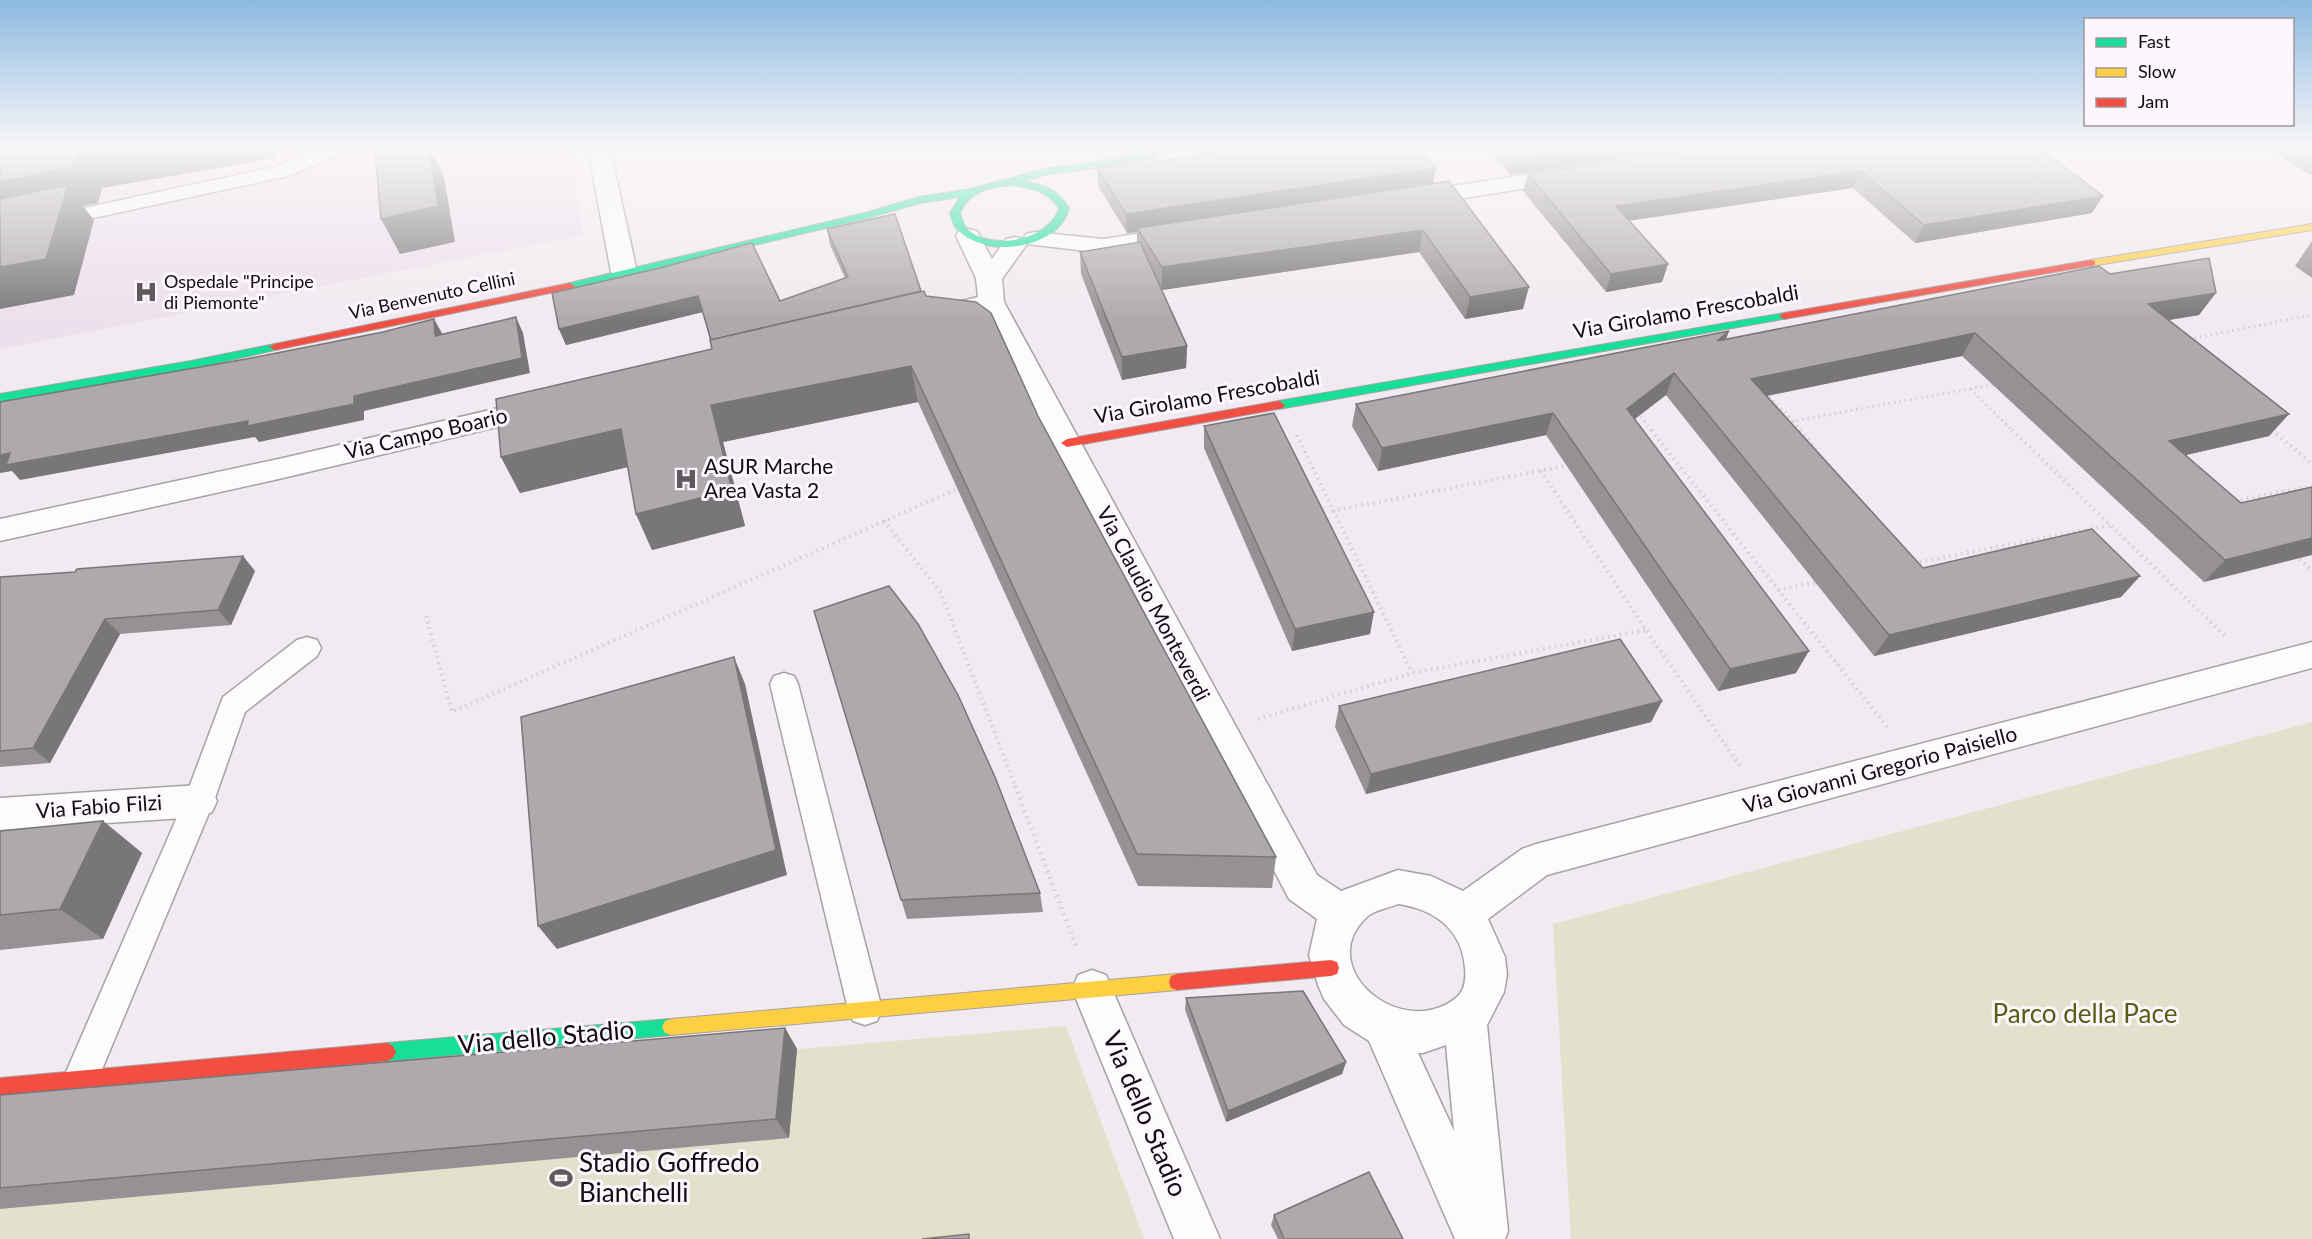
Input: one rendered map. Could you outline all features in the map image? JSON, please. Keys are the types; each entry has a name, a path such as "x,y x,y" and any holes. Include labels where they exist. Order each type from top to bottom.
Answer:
{"street":[{"path":"611,207 624,272"},
{"name":"Via Benvenuto Cellini","path":"0,398 191,365 624,272 868,215 890,207"},
{"path":"957,207 954,211 956,226 981,241 1035,237 1076,245 1116,244 1199,232"},
{"path":"909,322 990,290 1003,263 1063,218 1064,207"},
{"name":"Via Benvenuto Cellini","path":"868,215 906,218"},
{"name":"Via Claudio Monteverdi","path":"956,226 1067,443 1304,887 1342,914"},
{"name":"Via Girolamo Frescobaldi","path":"1067,443 1988,280 2312,227"},
{"name":"Via Campo Boario","path":"0,530 283,468 565,402"},
{"name":"Via Giovanni Gregorio Paisiello","path":"1462,914 1536,861 2312,656"},
{"name":"Via Fabio Filzi","path":"0,814 199,801"},
{"path":"1398,887 1422,891 1444,899 1462,914 1478,934 1486,956 1486,979 1479,1000 1465,1018 1448,1028 1428,1034 1407,1033 1385,1028 1360,1014 1341,992 1331,968 1329,948 1333,930 1342,914 1356,899 1377,891 1398,887"},
{"name":"Via dello Stadio","path":"0,1087 1331,968"},
{"name":"Via dello Stadio","path":"1092,989 1197,1239"},
{"path":"1465,1018 1485,1239"},
{"path":"1385,1028 1479,1239"}],"lane":[{"path":"0,232 118,207"},
{"path":"81,1079 199,801 233,705 307,648"},
{"path":"784,684 865,1009"}],"path":[{"path":"2178,341 2312,315"},
{"path":"1587,351 1914,761"},
{"path":"1793,421 2005,382"},
{"path":"1760,388 1793,421 1822,457"},
{"path":"1971,388 2259,670"},
{"path":"1283,405 1332,511 1412,673"},
{"path":"2267,426 2312,464"},
{"path":"1653,449 1664,447"},
{"path":"1332,511 1575,464"},
{"path":"1541,471 1646,630 1764,801"},
{"path":"2243,508 2235,501 2312,486"},
{"path":"426,616 452,712 957,489"},
{"path":"884,521 941,593 1092,989"},
{"path":"1907,564 2111,525"},
{"path":"2295,555 2312,570"},
{"path":"1778,590 1825,581"},
{"path":"1220,730 1412,673 1646,630"}],"shaded area":[{"path":"0,207 579,207 583,235 0,349"}],"green space":[{"name":"Parco della Pace","path":"2312,722 2312,1239 1571,1239 1553,924"},
{"name":"Stadio Goffredo Bianchelli","path":"1066,1026 1144,1239 0,1239 0,1118"}],"building":[{"path":"0,207 62,207 46,259 0,267"},
{"path":"380,207 434,207 381,219"},
{"path":"1121,207 1174,207 1126,214"},
{"path":"1278,207 1468,207 1529,287 1470,297 1423,230 1162,267 1137,228"},
{"path":"1555,207 1617,207 1668,264 1611,274"},
{"path":"1903,207 2036,207 1924,225"},
{"path":"895,214 921,291 711,340 698,296 559,329 552,293 660,268 752,243 780,301 848,277 827,229"},
{"path":"1140,242 1187,346 1122,357 1080,252"},
{"path":"2209,258 2216,293 2148,304 2289,414 2169,441 2241,503 2312,487 2312,538 2225,560 1975,333 1751,379 1923,568 2092,529 2140,576 1889,635 1674,373 1627,409 1809,651 1730,669 1553,413 1382,448 1356,404 1729,331 1717,341 2099,266 2110,274"},
{"path":"924,291 926,296 976,302 991,313 1038,416 1276,857 1137,854 911,366 711,405 732,490 636,514 621,429 501,457 496,399 712,349 710,340"},
{"path":"516,317 522,358 354,396 354,404 247,426 248,421 6,465 10,453 0,455 0,402 246,359 383,332 434,319 435,336"},
{"path":"1274,413 1374,612 1295,629 1204,426"},
{"path":"243,556 218,610 105,619 33,748 0,751 0,577"},
{"path":"889,586 918,624 958,695 995,777 1040,893 901,900 814,611"},
{"path":"1620,639 1662,701 1371,774 1339,706"},
{"path":"734,657 776,850 538,926 521,717"},
{"path":"103,821 60,909 0,915 0,831"},
{"path":"1303,991 1346,1062 1228,1111 1186,998"},
{"path":"785,1028 776,1119 0,1188 0,1095"},
{"path":"1369,1172 1403,1239 1284,1239 1274,1215"},
{"path":"969,1234 969,1239 922,1239"}],"traffic: fast":[{"path":"570,286 896,207"},
{"path":"958,207 955,213 960,227 970,236 1002,243 1019,242 1050,230 1060,221 1063,207"},
{"path":"1279,405 1784,316"},
{"path":"0,398 191,365 275,347"},
{"path":"387,1052 671,1027"}],"traffic: slow":[{"path":"2091,263 2312,227"},
{"path":"671,1027 1177,982"}],"traffic: jam":[{"path":"1784,316 2091,263"},
{"path":"275,347 570,286"},
{"path":"1067,443 1279,405"},
{"path":"1177,982 1331,968"},
{"path":"0,1087 387,1052"}],"place":[{"name":"Ospedale \"Principe di Piemonte\"","path":"146,292"},
{"name":"ASUR Marche Area Vasta 2","path":"686,479"},
{"name":"Stadio Goffredo Bianchelli","path":"561,1178"}]}
